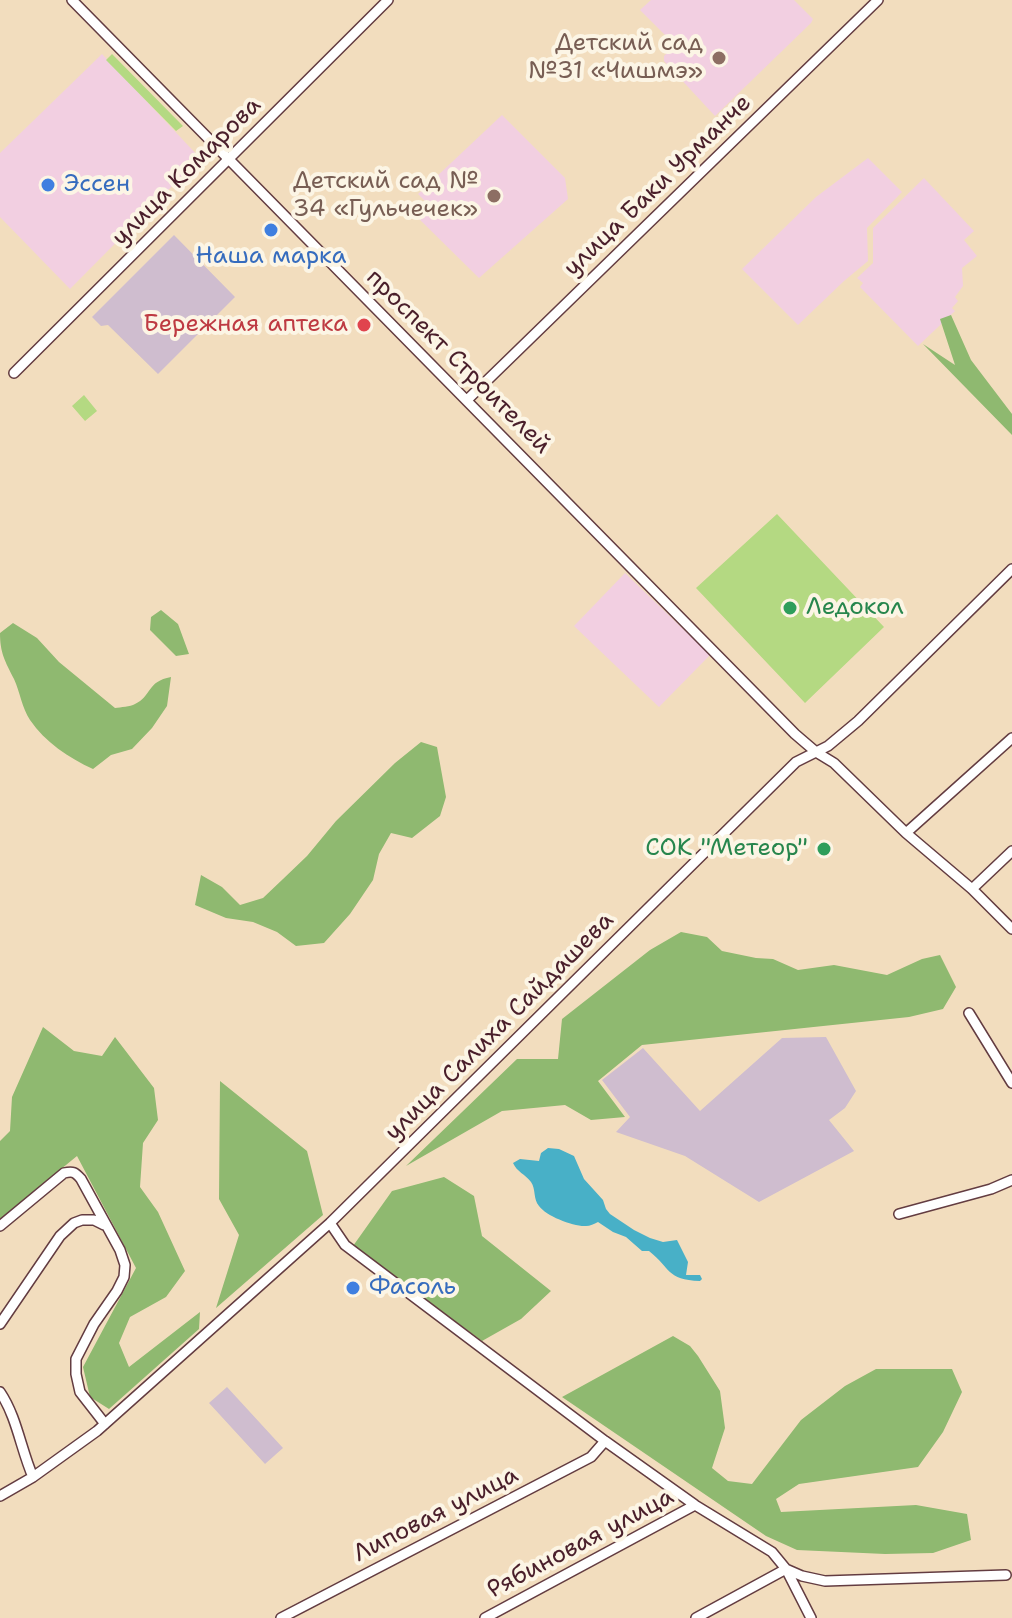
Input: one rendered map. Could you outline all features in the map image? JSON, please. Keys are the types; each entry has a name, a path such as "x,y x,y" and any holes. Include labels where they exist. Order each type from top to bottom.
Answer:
{"street":[{"name":"проспект Строителей","path":"72,0 816,752 834,763 1012,929"},
{"name":"улица Комарова","path":"14,373 388,0"},
{"name":"улица Баки Урманче","path":"467,400 878,0"},
{"name":"улица Салиха Сайдашева","path":"0,1496 33,1477 105,1424 330,1223 796,762 834,741 858,721 1012,569"},
{"path":"906,833 1012,738"},
{"path":"972,889 1012,851"},
{"path":"969,1013 1012,1083"},
{"path":"0,1226 64,1173 71,1171 81,1179 120,1250 125,1265 124,1277 76,1359 80,1392 105,1424"},
{"path":"899,1214 991,1189 1012,1180"},
{"path":"0,1324 60,1236 74,1223 94,1220 107,1227"},
{"path":"330,1223 345,1245 605,1441 695,1505 772,1552 786,1569 811,1618"},
{"path":"0,1392 9,1405 33,1477"},
{"name":"Липовая улица","path":"281,1618 591,1457 605,1441"},
{"name":"Рябиновая улица","path":"485,1618 695,1505"},
{"path":"786,1569 825,1581 1006,1575"},
{"path":"696,1618 786,1569"}],"shaded area":[{"name":"Детский сад №31 «Чишмэ»","path":"651,0 794,0 813,19 715,116 664,61 664,56 675,45 640,10"},
{"path":"102,54 200,158 70,289 0,217 0,153"},
{"name":"Детский сад № 34 «Гульчечек»","path":"502,115 565,178 568,199 479,278 413,213 425,201 418,194"},
{"path":"868,158 902,192 867,228 868,261 798,325 742,269 816,197"},
{"path":"924,178 974,231 964,240 977,256 962,268 963,286 955,297 958,301 952,308 955,311 918,346 860,287 863,283 857,278 873,263 873,228"},
{"path":"174,235 235,297 158,374 108,325 101,326 92,317"},
{"path":"625,573 710,655 659,707 574,626"},
{"path":"826,1037 856,1091 845,1108 829,1120 854,1151 759,1202 685,1156 616,1132 630,1117 602,1080 643,1048 700,1111 782,1038"},
{"path":"227,1387 283,1448 265,1464 209,1403"}],"green space":[{"path":"112,54 183,126 176,131 106,60"},
{"path":"951,315 971,360 1012,414 1012,435 923,344 955,365 940,319"},
{"path":"84,395 97,411 85,421 72,406"},
{"name":"Ледокол","path":"777,514 884,627 805,703 696,588"},
{"path":"161,610 178,624 189,654 176,656 150,630 151,617"},
{"path":"13,623 37,638 59,662 115,708 135,704 153,685 171,677 167,706 132,749 111,755 93,769 84,765 50,742 27,715 1,646 0,633"},
{"path":"421,742 437,747 446,797 440,816 412,838 391,833 379,854 373,880 350,914 324,943 296,946 277,932 253,922 226,918 195,905 201,875 222,887 240,905 263,898 307,856 336,821"},
{"path":"681,932 707,937 722,951 773,959 798,970 834,965 887,975 922,959 940,955 956,987 943,1009 909,1017 642,1045 598,1081 625,1117 591,1120 565,1105 502,1111 406,1166 517,1059 558,1059 562,1019 650,950"},
{"path":"43,1027 74,1051 102,1056 115,1037 154,1088 158,1120 143,1143 140,1187 158,1212 185,1271 166,1297 130,1317 119,1343 129,1367 200,1312 199,1329 109,1409 90,1397 83,1367 136,1268 77,1156 0,1219 0,1141 10,1131 12,1097"},
{"path":"220,1081 307,1151 323,1215 216,1308 239,1235 219,1199"},
{"path":"444,1177 474,1196 482,1236 551,1291 521,1319 482,1341 353,1246 392,1191"},
{"path":"673,1336 690,1346 720,1391 725,1428 712,1468 728,1481 752,1484 801,1420 845,1386 876,1369 952,1369 962,1392 943,1432 918,1467 799,1484 776,1499 781,1512 916,1505 967,1514 971,1540 933,1553 797,1550 766,1536 562,1397"}],"water":[{"path":"548,1148 574,1156 584,1179 603,1200 610,1214 650,1238 663,1242 677,1240 688,1262 686,1275 700,1275 702,1279 689,1280 675,1276 649,1251 642,1251 626,1237 598,1222 588,1226 575,1225 543,1210 537,1203 531,1182 513,1163 520,1159 539,1161 541,1153"}],"place":[{"name":"Детский сад №31 «Чишмэ»","path":"719,58"},
{"name":"Эссен","path":"48,185"},
{"name":"Детский сад № 34 «Гульчечек»","path":"494,196"},
{"name":"Наша марка","path":"271,230"},
{"name":"Бережная аптека","path":"364,325"},
{"name":"Ледокол","path":"790,608"},
{"name":"СОК \"Метеор\"","path":"824,849"},
{"name":"Фасоль","path":"353,1288"}]}
